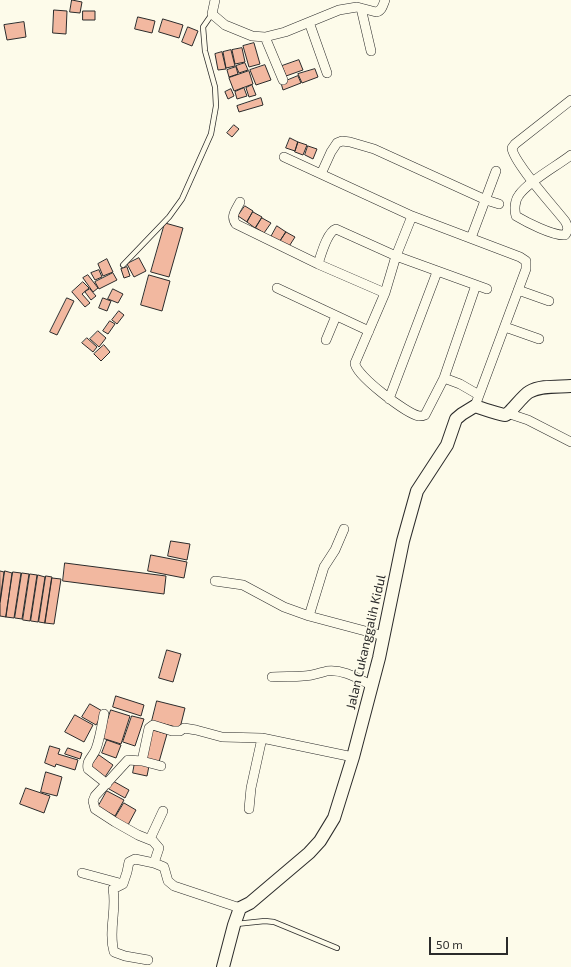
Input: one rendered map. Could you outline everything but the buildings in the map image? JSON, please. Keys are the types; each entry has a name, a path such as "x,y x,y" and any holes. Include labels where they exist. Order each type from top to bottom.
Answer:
{"street":[{"path":"215,0 212,14 225,25 252,36 265,37 285,32 339,10 357,7 379,12 383,8 386,0"},
{"path":"361,8 371,51"},
{"path":"309,22 327,73"},
{"path":"265,37 283,80"},
{"path":"571,100 515,144 512,148 514,155 533,182 565,221 568,229 565,235 557,235 516,216 515,211 518,196 533,182 571,156"},
{"path":"321,174 331,152 337,143 342,141 350,142 374,149 486,200 499,204"},
{"path":"284,157 412,216 520,257 526,262 526,269 477,401"},
{"path":"471,238 496,171"},
{"path":"240,202 233,215 233,220 236,224 318,264 385,293"},
{"path":"412,216 396,256 385,293 355,363 355,367 359,373 389,399 415,414 421,416 425,415 444,378 476,285"},
{"path":"318,264 328,237 332,231 336,229 396,256 487,289"},
{"path":"389,399 437,272"},
{"path":"277,288 369,331"},
{"path":"518,290 549,301"},
{"path":"326,340 336,316"},
{"path":"505,327 539,339"},
{"path":"444,378 460,384 477,401 504,415 510,414 528,420 571,442"},
{"path":"510,414 514,405 528,393 542,388 571,386"},
{"name":"Jalan Cukanggalih Kidul","path":"240,908 250,903 309,854 320,841 334,818 353,757 384,636 403,541 418,491 447,445 456,419 477,401"},
{"path":"309,616 324,567 335,550 344,529"},
{"path":"215,580 243,585 284,607 309,616 384,636"},
{"path":"272,677 303,676 336,671 345,673 371,685"},
{"path":"104,714 97,747 87,767 107,784"},
{"path":"142,761 149,728 153,725 172,731 180,731 184,728 222,737 262,738 353,757"},
{"path":"249,809 251,788 262,738"},
{"path":"154,863 159,848 157,844 150,839 138,835 95,809 93,801 95,796 125,762 130,760 142,761 161,766"},
{"path":"150,839 163,811"},
{"path":"148,960 125,956 114,952 112,946 115,904 113,889 122,884 130,860 135,859 164,867 168,881 174,886 240,908 223,967"},
{"path":"82,873 122,884"}],"lane":[{"path":"123,265 169,217 182,199 211,134 216,106 215,87 205,51 203,27 212,14"},
{"path":"234,925 265,921 274,922 337,948"}]}
